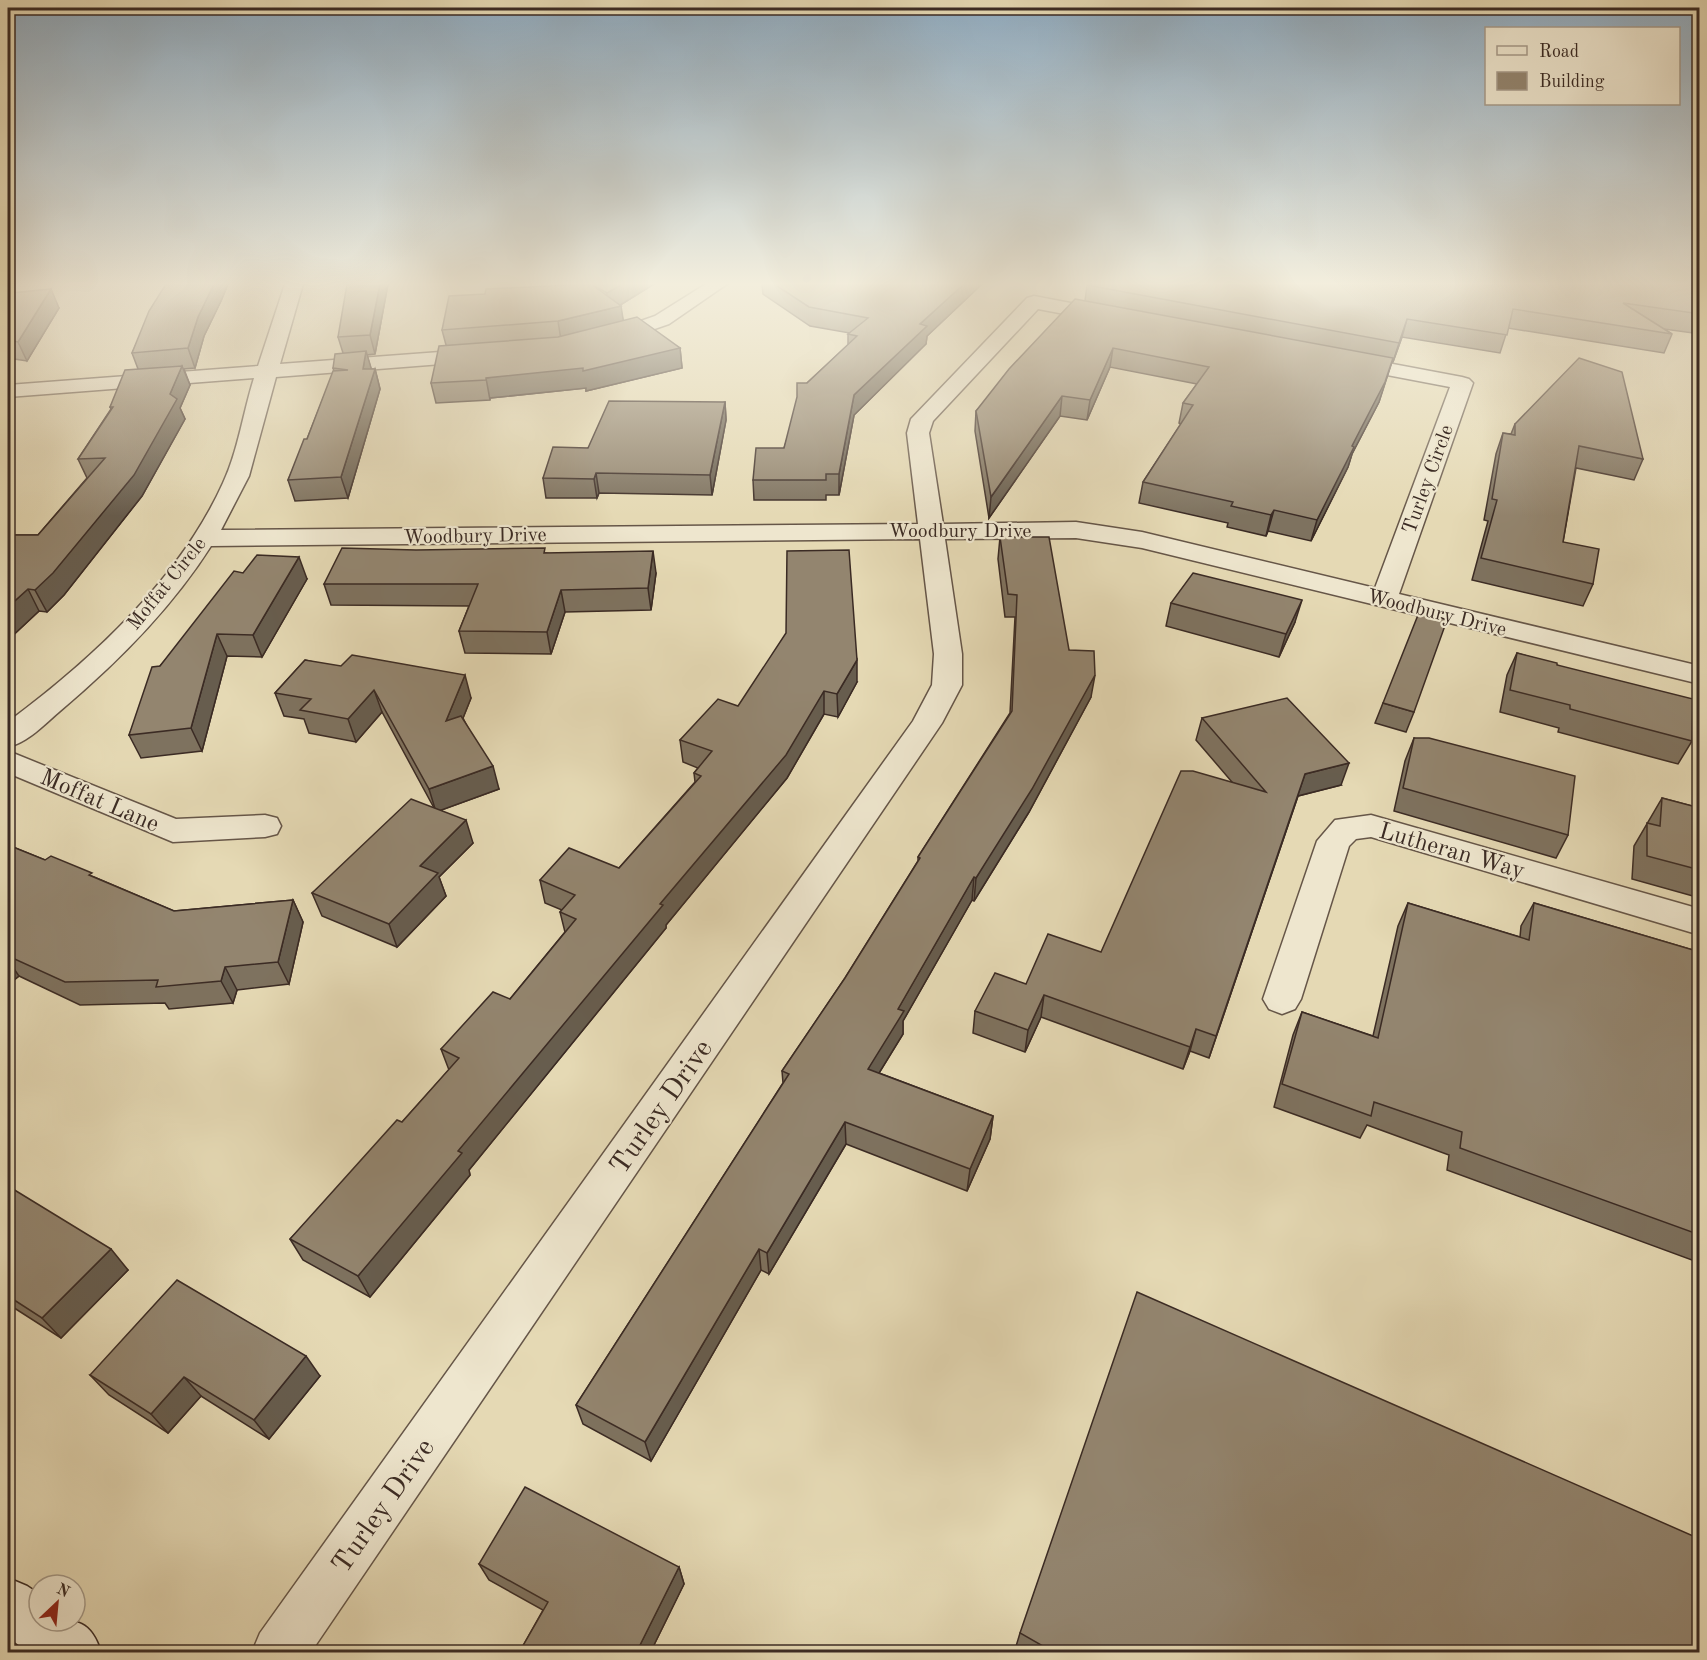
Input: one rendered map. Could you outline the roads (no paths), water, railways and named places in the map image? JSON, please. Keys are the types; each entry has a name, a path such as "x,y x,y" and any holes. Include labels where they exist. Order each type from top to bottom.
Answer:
{"street":[{"name":"Moffat Circle","path":"8,737 107,652 172,582 204,538 235,482 269,361"},
{"path":"8,391 397,361"},
{"path":"930,530 918,433 922,419 976,361"},
{"name":"Turley Circle","path":"1352,361 1462,382 1384,599"},
{"name":"Turley Drive","path":"279,1653 927,723 947,685 948,654 930,530"},
{"name":"Woodbury Drive","path":"204,538 1076,530 1110,534 1700,675"},
{"name":"Moffat Lane","path":"8,761 174,831 265,826"},
{"name":"Lutheran Way","path":"1282,999 1334,841 1347,828 1371,826 1700,922"},
{"path":"8,1605 74,1653"}]}
